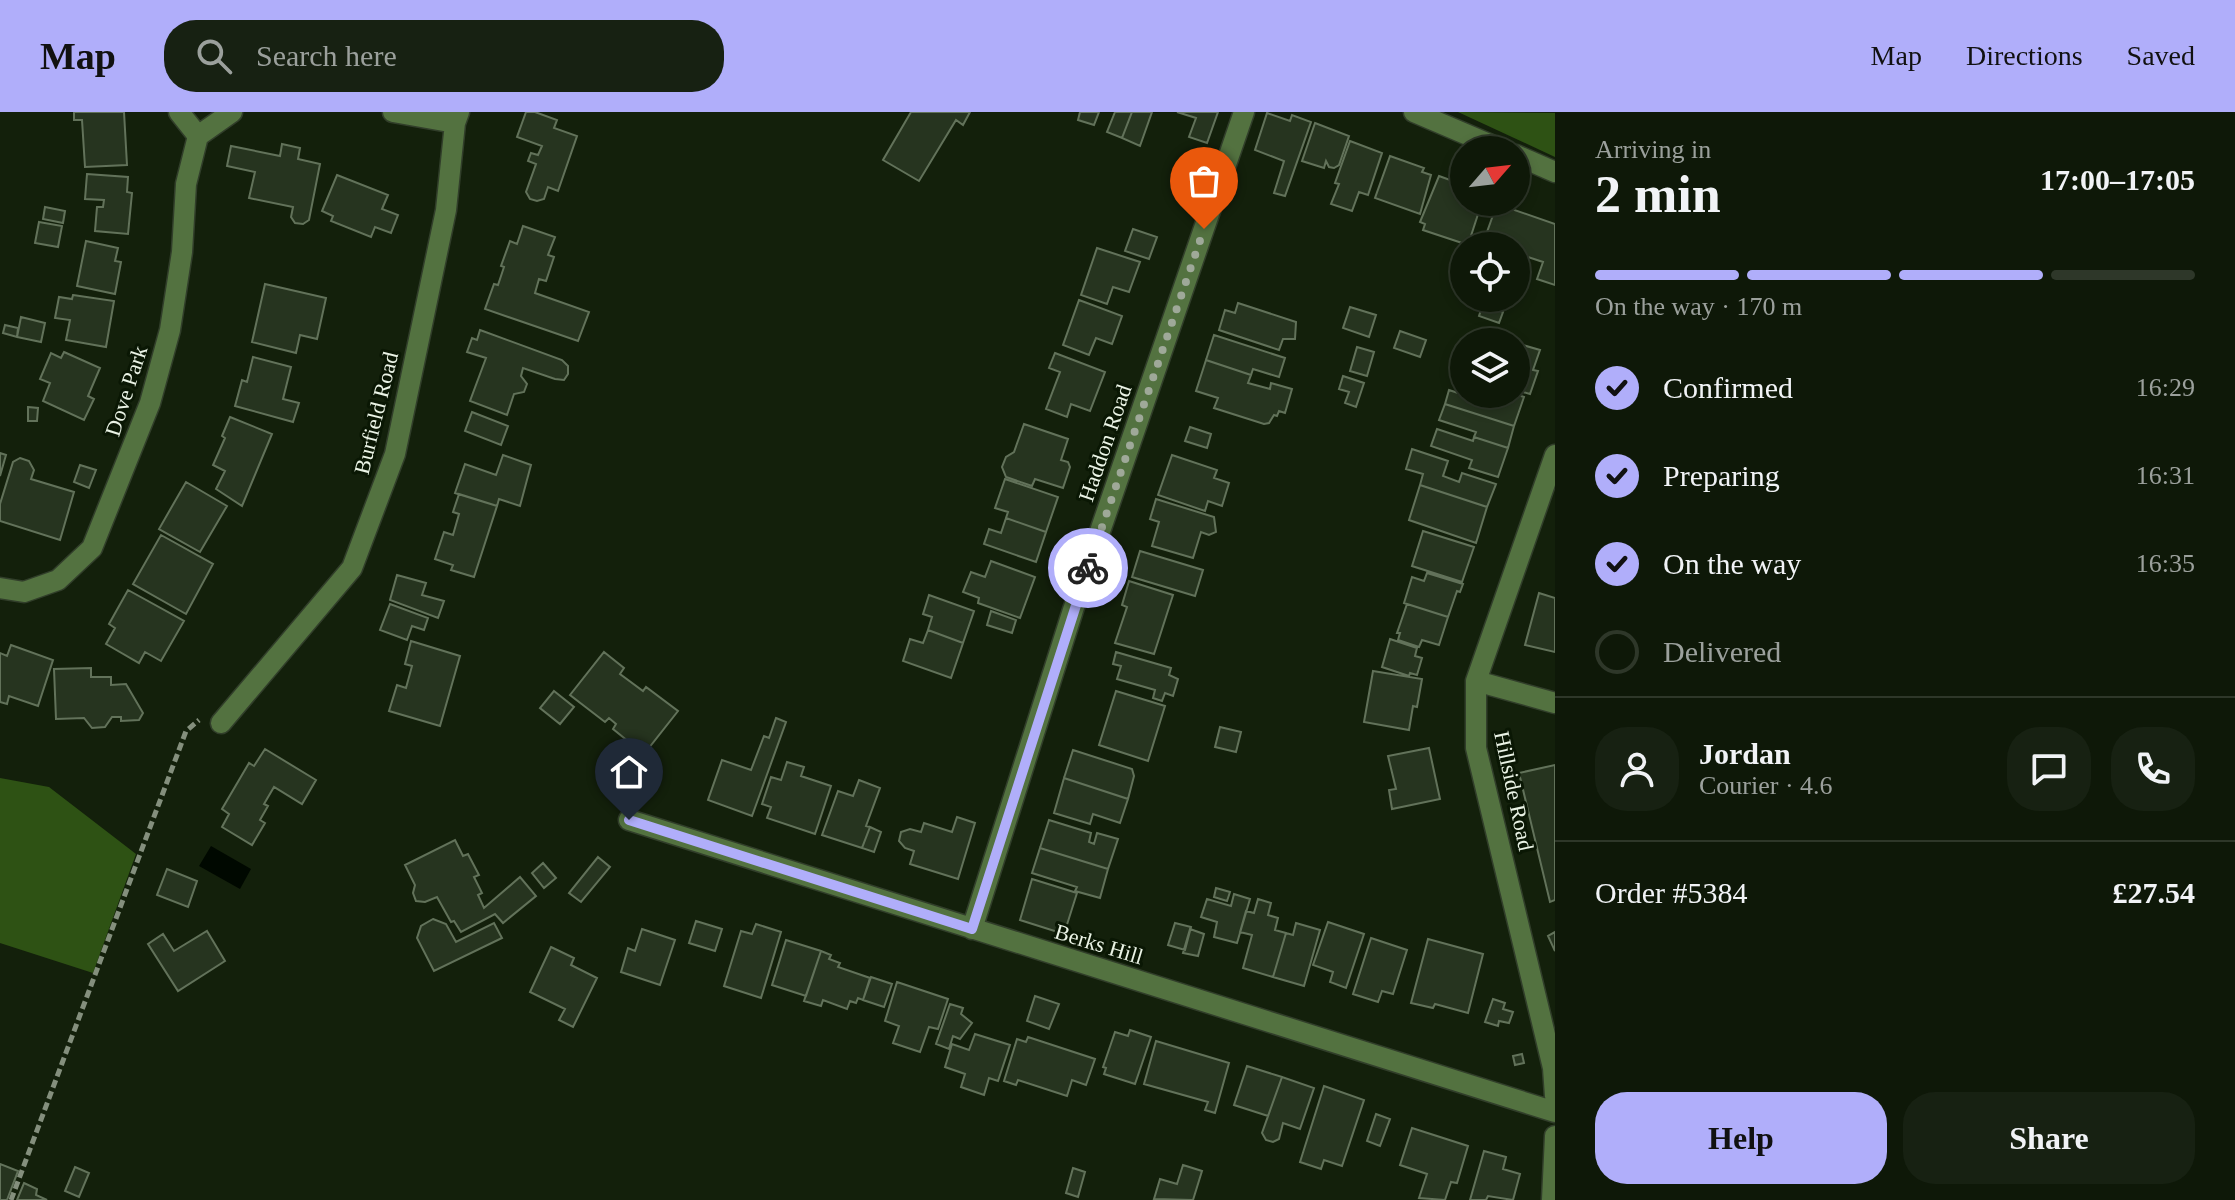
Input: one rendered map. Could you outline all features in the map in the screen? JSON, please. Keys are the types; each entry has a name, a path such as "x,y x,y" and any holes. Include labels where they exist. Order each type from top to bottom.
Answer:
{"street":[{"path":"179,112 198,136 232,112"},
{"path":"393,112 457,118"},
{"name":"Haddon Road","path":"972,929 1073,610 1244,112"},
{"path":"1414,112 1470,136"},
{"name":"Burfield Road","path":"215,718 352,568 395,454 446,210 457,118"},
{"name":"Dove Park","path":"0,588 24,592 58,580 92,548 150,403 170,330 182,252 186,184 198,136"},
{"path":"1530,161 1555,172"},
{"name":"Hillside Road","path":"1555,455 1476,681 1476,748 1553,1068 1555,1096"},
{"path":"1476,681 1555,703"},
{"name":"Berks Hill","path":"629,820 1555,1112"},
{"path":"1552,1200 1555,1136"}],"path":[{"path":"11,1200 186,731 215,718"}],"green space":[{"path":"1458,112 1555,113 1555,157 1530,145 1530,136 1510,136"},
{"path":"0,778 49,787 136,854 93,973 0,943"}],"shaded area":[{"path":"211,846 251,869 240,889 199,866"}],"building":[{"path":"74,112 124,112 127,165 85,167 82,120 74,120"},
{"path":"526,112 557,120 554,128 577,136 558,191 548,187 544,199 537,201 530,199 526,192 536,164 528,161 531,153 538,155 542,146 517,137"},
{"path":"911,112 970,112 963,125 956,120 919,181 883,160"},
{"path":"1080,112 1099,112 1094,125 1078,120"},
{"path":"1115,112 1132,112 1122,138 1107,132"},
{"path":"1132,112 1152,112 1140,146 1122,138"},
{"path":"1177,112 1218,112 1207,143 1189,137 1196,118"},
{"path":"1267,113 1290,121 1292,115 1311,122 1285,196 1274,193 1284,161 1255,150"},
{"path":"1315,123 1349,136 1339,165 1334,168 1329,167 1326,161 1324,168 1302,161"},
{"path":"1350,141 1382,153 1368,195 1359,192 1352,211 1331,204"},
{"path":"282,144 300,148 298,159 320,164 309,220 303,224 295,223 291,217 293,207 249,198 255,172 227,166 231,146 280,156"},
{"path":"1390,156 1424,168 1422,172 1431,175 1420,214 1375,198"},
{"path":"87,174 128,177 127,192 132,193 128,234 95,231 97,207 103,207 104,200 85,199"},
{"path":"337,175 388,195 382,209 398,215 391,233 375,227 371,237 331,221 333,216 322,211"},
{"path":"1439,176 1450,180 1450,216 1477,216 1472,232 1450,232 1450,239 1423,230 1425,224 1420,222"},
{"path":"45,207 65,211 63,223 43,219"},
{"path":"1530,215 1555,224 1555,285 1537,279 1543,262 1530,258 1530,232 1487,232 1493,216"},
{"path":"39,222 62,226 58,247 35,243"},
{"path":"523,226 555,237 548,255 554,257 546,281 539,279 535,293 589,312 578,341 485,309 494,284 498,285 510,241 517,244"},
{"path":"1133,229 1157,237 1149,259 1125,251"},
{"path":"86,241 118,248 115,261 121,262 115,294 77,286"},
{"path":"1097,248 1140,262 1129,292 1113,287 1107,304 1081,295"},
{"path":"265,284 326,298 317,339 300,335 296,353 252,342"},
{"path":"73,295 114,301 106,347 66,340 70,320 55,318 59,297 72,299"},
{"path":"1079,300 1122,316 1112,344 1096,338 1089,355 1063,345"},
{"path":"1238,303 1296,322 1295,339 1283,339 1279,350 1219,330 1225,310 1235,313"},
{"path":"1350,307 1376,315 1369,337 1343,328"},
{"path":"1480,312 1503,312 1499,323 1479,316"},
{"path":"21,317 45,323 41,342 17,337"},
{"path":"5,325 18,328 17,337 3,333"},
{"path":"480,330 562,360 568,366 568,374 564,380 555,379 523,368 521,376 527,384 524,392 514,394 507,415 470,401 486,358 467,352 472,338 477,340"},
{"path":"1400,331 1426,340 1420,357 1394,348"},
{"path":"1214,335 1285,358 1279,377 1253,369 1251,375 1206,360"},
{"path":"1357,347 1374,352 1367,376 1350,371"},
{"path":"1530,347 1540,350 1533,370 1538,371 1530,394"},
{"path":"64,352 100,368 88,396 94,399 84,420 43,401 50,383 40,379 51,353 61,358"},
{"path":"1055,353 1105,372 1090,411 1071,404 1067,417 1046,409 1060,372 1049,368"},
{"path":"253,357 291,367 283,399 299,403 293,422 235,406 242,380 247,382"},
{"path":"1206,360 1251,375 1248,383 1270,389 1271,383 1292,389 1285,413 1279,411 1269,423 1264,424 1214,408 1218,398 1196,391"},
{"path":"1343,376 1364,383 1356,407 1345,403 1349,392 1339,389"},
{"path":"1449,390 1450,406 1445,404"},
{"path":"1445,404 1514,426 1508,448 1474,437 1476,432 1439,420"},
{"path":"28,407 38,408 37,421 28,421"},
{"path":"1458,408 1520,408 1514,426"},
{"path":"472,412 508,426 501,445 465,431"},
{"path":"230,417 272,434 242,506 216,489 225,471 213,465"},
{"path":"1024,424 1068,439 1061,460 1068,462 1070,467 1063,488 1035,479 1032,486 1006,477 1002,467 1006,457 1014,452"},
{"path":"1190,427 1211,434 1207,448 1185,441"},
{"path":"1437,429 1508,448 1498,477 1469,468 1472,460 1431,446"},
{"path":"1412,449 1448,461 1443,476 1459,482 1462,473 1496,484 1487,507 1420,485 1423,474 1406,469"},
{"path":"0,453 6,455 0,476"},
{"path":"503,455 531,465 520,506 499,499 497,506 455,493 465,464 496,475"},
{"path":"1172,455 1217,470 1214,478 1229,483 1222,506 1208,501 1205,511 1158,495"},
{"path":"20,458 29,461 34,470 31,479 74,492 60,540 0,521 0,504 13,462"},
{"path":"80,465 96,470 89,488 74,482"},
{"path":"1005,479 1058,497 1046,532 1006,518 1008,512 995,508"},
{"path":"186,482 227,506 200,552 159,529"},
{"path":"1420,485 1487,507 1476,543 1409,520"},
{"path":"459,494 497,506 474,577 451,570 453,565 435,559 444,532 453,535 459,514 453,512"},
{"path":"1156,499 1214,517 1216,532 1209,535 1201,532 1193,558 1152,546 1159,522 1150,519"},
{"path":"1006,518 1046,532 1036,562 984,544 989,529 1001,533"},
{"path":"1423,531 1474,547 1462,582 1412,566"},
{"path":"161,535 213,564 186,614 133,584"},
{"path":"1140,551 1203,570 1195,596 1132,577"},
{"path":"991,561 1035,577 1020,618 978,603 979,598 963,592 971,572 985,577"},
{"path":"1427,573 1463,584 1460,592 1457,591 1448,617 1404,603 1412,577 1424,581"},
{"path":"397,575 426,583 422,595 444,601 438,618 390,600"},
{"path":"1129,581 1173,595 1154,654 1115,643 1127,607 1122,605"},
{"path":"128,590 184,621 161,661 145,652 139,663 106,644 115,628 109,624"},
{"path":"1539,593 1555,598 1555,652 1525,645"},
{"path":"929,595 974,611 963,643 928,630 932,617 923,614"},
{"path":"390,604 428,618 424,630 412,626 407,640 380,630"},
{"path":"1407,604 1448,617 1439,645 1422,640 1419,647 1398,640 1400,633 1397,633"},
{"path":"991,611 1016,620 1012,633 987,625"},
{"path":"928,630 963,643 951,678 903,661 910,639 923,643"},
{"path":"1390,639 1417,648 1415,656 1422,658 1417,675 1410,673 1409,676 1382,667"},
{"path":"411,641 460,656 440,726 389,711 397,685 406,688 412,666 405,664"},
{"path":"11,645 53,660 38,706 9,696 7,704 0,702 0,653 7,656"},
{"path":"604,652 624,668 620,674 643,691 646,687 678,711 644,754 613,729 616,724 609,718 605,722 570,695"},
{"path":"1116,652 1171,668 1169,675 1178,679 1173,696 1165,693 1162,701 1153,698 1155,690 1117,679 1121,666 1113,664"},
{"path":"91,668 91,677 111,677 111,685 126,684 143,713 139,720 121,721 121,717 112,717 105,727 92,728 84,718 56,719 54,669"},
{"path":"1373,671 1422,679 1409,730 1364,722"},
{"path":"554,691 574,707 560,724 540,708"},
{"path":"1116,691 1165,706 1148,761 1099,745"},
{"path":"776,718 786,722 752,816 708,800 722,760 751,770 764,736 769,738"},
{"path":"1220,727 1241,732 1236,752 1215,747"},
{"path":"1429,748 1440,799 1392,809 1389,790 1396,789 1388,756"},
{"path":"265,749 316,780 302,804 274,787 264,804 268,806 260,820 265,823 252,845 222,827 229,814 222,809 249,763 254,766"},
{"path":"1073,750 1132,769 1134,776 1128,799 1064,778"},
{"path":"787,762 804,767 801,776 831,786 815,834 767,818 771,807 762,804 771,777 781,780"},
{"path":"1555,765 1555,900 1550,902 1519,773"},
{"path":"1064,778 1128,799 1120,823 1093,814 1090,824 1054,813"},
{"path":"859,780 880,788 866,826 870,827 862,848 822,835 838,791 853,796"},
{"path":"957,817 975,823 958,879 910,864 914,851 905,848 899,841 901,832 910,829 921,832 924,823 952,832"},
{"path":"1049,820 1091,833 1089,842 1094,844 1097,833 1118,839 1108,869 1040,848"},
{"path":"870,827 881,832 874,852 862,848"},
{"path":"455,840 463,856 468,854 479,875 474,877 482,893 478,895 484,908 520,877 536,896 503,923 495,914 461,932 454,921 451,922 437,897 425,902 416,901 413,893 415,885 405,865"},
{"path":"1040,848 1108,869 1100,898 1032,873"},
{"path":"598,857 610,867 581,902 569,893"},
{"path":"543,863 556,878 544,888 532,873"},
{"path":"167,869 197,881 188,907 157,895"},
{"path":"1032,879 1077,893 1064,934 1020,920"},
{"path":"1216,888 1230,892 1227,901 1214,897"},
{"path":"1234,894 1250,899 1237,943 1214,937 1217,922 1201,917 1207,899 1231,906"},
{"path":"1258,899 1271,903 1268,915 1278,918 1275,930 1286,933 1273,977 1243,968 1252,935 1240,932 1246,911 1254,913"},
{"path":"433,919 446,924 456,942 494,923 502,938 434,971 417,938 421,926"},
{"path":"696,921 722,929 715,951 689,943"},
{"path":"1328,922 1364,934 1346,988 1330,982 1333,972 1313,965"},
{"path":"1175,923 1191,927 1185,950 1168,945"},
{"path":"1296,923 1320,930 1304,986 1273,977 1286,933 1293,935"},
{"path":"756,924 781,932 761,998 724,986 741,931 752,934"},
{"path":"642,929 675,940 660,985 621,972 628,948 635,951"},
{"path":"1190,929 1204,934 1198,956 1183,953"},
{"path":"207,931 225,961 178,991 148,944 163,934 174,951"},
{"path":"1555,932 1555,951 1548,936"},
{"path":"1371,938 1407,950 1393,994 1382,991 1378,1002 1353,994"},
{"path":"1428,939 1483,954 1468,1013 1435,1004 1433,1008 1411,1003"},
{"path":"786,940 821,951 806,996 772,985"},
{"path":"551,947 574,958 571,965 597,978 573,1027 559,1020 565,1009 530,992"},
{"path":"821,951 831,955 829,959 840,963 838,967 870,978 863,1000 858,998 856,1003 850,1001 847,1009 823,1000 821,1006 804,1001"},
{"path":"871,977 892,984 884,1007 863,1000"},
{"path":"897,982 948,999 938,1029 929,1027 920,1052 893,1043 899,1026 885,1021"},
{"path":"1035,996 1059,1004 1049,1029 1027,1021"},
{"path":"1493,999 1505,1003 1503,1009 1513,1012 1509,1023 1499,1021 1498,1026 1485,1022"},
{"path":"950,1004 963,1008 961,1014 972,1023 960,1039 953,1036 949,1049 936,1044"},
{"path":"1130,1030 1151,1037 1135,1084 1104,1074 1106,1068 1103,1067 1115,1032 1128,1036"},
{"path":"975,1034 1010,1045 998,1081 989,1078 984,1095 961,1087 965,1074 945,1067 952,1044 969,1050"},
{"path":"1028,1037 1095,1059 1086,1085 1072,1080 1067,1096 1018,1080 1016,1085 1004,1081 1017,1039 1026,1042"},
{"path":"1156,1041 1229,1063 1215,1113 1205,1110 1208,1102 1144,1084"},
{"path":"1522,1054 1524,1063 1515,1065 1513,1056"},
{"path":"1247,1066 1282,1077 1268,1116 1234,1105"},
{"path":"1282,1077 1314,1088 1300,1129 1283,1123 1279,1139 1273,1142 1266,1140 1262,1133"},
{"path":"1324,1086 1364,1100 1342,1166 1324,1160 1321,1169 1300,1162"},
{"path":"1376,1114 1390,1119 1380,1146 1367,1141"},
{"path":"1412,1128 1468,1146 1457,1183 1451,1182 1445,1200 1419,1198 1427,1174 1400,1165"},
{"path":"1484,1151 1506,1157 1503,1169 1520,1174 1513,1200 1488,1196 1486,1200 1470,1200"},
{"path":"0,1164 18,1171 7,1200 0,1200"},
{"path":"1183,1165 1202,1171 1193,1200 1154,1199 1160,1179 1177,1184"},
{"path":"75,1167 89,1173 79,1197 65,1191"},
{"path":"1073,1168 1085,1172 1078,1197 1066,1193"},
{"path":"24,1183 37,1189 36,1195 47,1200 17,1200"}],"way so far":[{"path":"1088,568 1204,229"}],"route":[{"path":"629,820 972,929 1088,568"}]}
